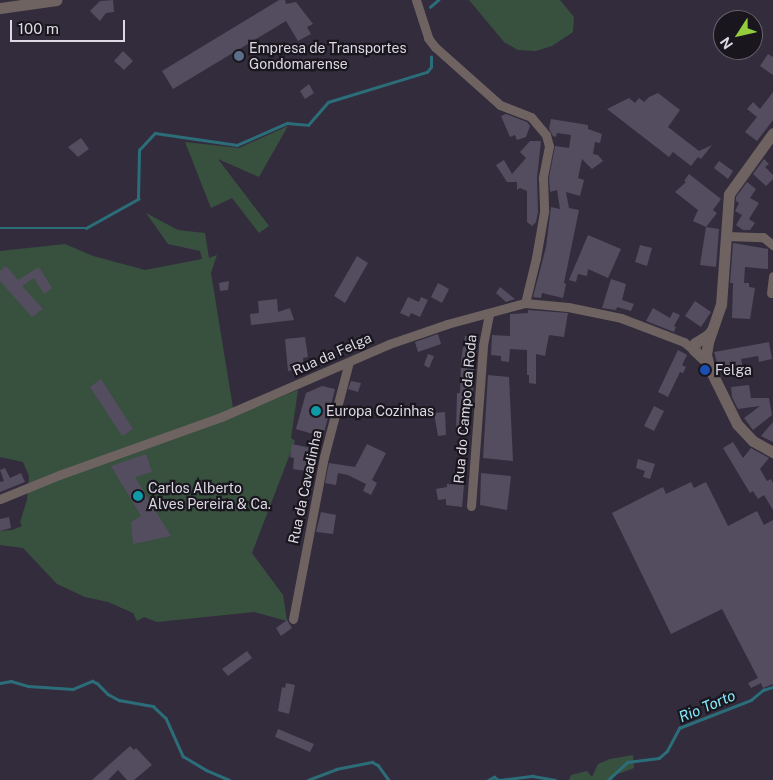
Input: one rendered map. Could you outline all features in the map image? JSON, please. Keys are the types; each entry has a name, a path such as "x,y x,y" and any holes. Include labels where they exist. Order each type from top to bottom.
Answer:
{"street":[{"path":"0,8 56,0"},
{"path":"416,0 428,38 435,47 500,104 531,117 546,135 549,146 543,178 544,212 536,258 525,303"},
{"path":"773,133 729,194 721,305 715,326 701,347 737,424 753,441 773,452"},
{"path":"726,236 763,237 773,245"},
{"path":"771,293 773,276"},
{"name":"Rua da Felga","path":"0,499 59,475 221,417 397,341 447,324 525,303 568,307 622,318 701,347"},
{"name":"Rua do Campo da Roda","path":"471,506 483,345 489,314"},
{"name":"Rua da Cavadinha","path":"293,619 324,457 349,362"}],"green space":[{"path":"469,0 560,0 574,17 573,32 552,46 536,51 518,50 504,42"},
{"path":"288,126 259,177 218,159 269,226 259,233 232,198 211,208 185,142 239,148"},
{"path":"146,213 178,230 205,233 209,258 217,255 211,273 233,408 238,414 298,390 291,438 295,441 252,553 283,595 287,621 254,612 157,622 144,617 137,621 133,613 108,602 85,597 57,584 23,548 0,545 0,531 12,530 22,526 20,522 27,500 29,476 23,462 0,457 0,251 65,244 93,256 145,270 202,259 200,251 168,244"},
{"path":"633,755 634,768 612,776 610,780 569,780 571,775 587,771 592,777 598,764 610,759"}],"building":[{"path":"113,0 114,12 106,13 100,21 90,11 100,1"},
{"path":"279,0 285,0 286,4 296,2 313,24 307,27 311,34 298,41 286,21 173,89 162,71"},
{"path":"123,51 133,61 124,70 114,61"},
{"path":"768,54 773,57 773,75 760,66"},
{"path":"309,84 314,93 305,99 300,91"},
{"path":"773,92 773,120 757,141 745,132 757,117 747,109 753,102 760,109"},
{"path":"658,93 680,110 668,127 699,151 712,145 701,159 698,157 691,166 673,152 669,157 607,109 629,98 635,103 639,98 644,102 649,97"},
{"path":"506,114 527,122 530,126 526,137 517,140 515,135 510,137 501,116"},
{"path":"551,119 588,125 588,129 602,134 600,143 595,142 593,154 598,155 603,161 592,169 582,159 578,178 584,180 580,196 566,192 569,208 579,210 564,283 566,284 563,298 542,293 541,298 533,297 546,247 551,207 560,209 557,190 550,192 549,178 555,146 569,148 571,135 557,133 556,137 553,136 549,129"},
{"path":"81,138 89,149 78,157 68,147"},
{"path":"530,141 541,141 537,178 538,212 536,222 532,226 527,222 527,191 520,188 517,190 517,182 507,182 496,165 504,160 512,174 526,158 520,152"},
{"path":"764,159 769,164 765,167 773,175 773,179 766,186 753,174"},
{"path":"719,161 733,171 728,179 714,168"},
{"path":"689,174 721,199 713,210 717,213 706,227 693,221 698,210 675,192 686,182 684,181"},
{"path":"747,182 756,189 750,198 759,203 749,219 755,223 750,230 743,230 736,225 742,215 735,211 739,203 736,201 736,197"},
{"path":"706,227 719,229 716,267 700,265"},
{"path":"588,235 621,249 608,278 588,269 587,276 578,274 576,282 569,280"},
{"path":"733,243 768,249 768,269 745,267 744,283 749,283 749,287 755,288 750,319 732,318 733,283 730,283"},
{"path":"640,245 652,248 647,266 635,262"},
{"path":"357,256 368,263 345,303 334,296"},
{"path":"6,266 18,280 39,267 52,288 44,294 34,278 22,286 43,309 32,317 0,281 0,271"},
{"path":"611,279 626,284 622,300 634,304 631,311 617,307 616,310 602,308"},
{"path":"229,281 228,290 220,291 219,283"},
{"path":"438,283 449,289 442,303 431,297"},
{"path":"500,287 515,299 506,302 496,293"},
{"path":"408,297 419,302 421,297 428,300 420,317 411,313 409,317 400,313"},
{"path":"277,299 278,312 290,308 294,320 251,325 250,314 259,313 258,301"},
{"path":"695,301 711,312 701,327 685,316"},
{"path":"653,308 670,318 673,312 680,315 674,326 676,327 674,332 646,321"},
{"path":"528,310 568,313 564,337 549,335 545,356 536,354 536,384 529,383 529,375 527,375 527,350 510,349 509,362 501,361 501,356 491,355 492,335 510,336 510,314 528,313"},
{"path":"438,334 441,344 418,352 415,342"},
{"path":"465,336 476,336 473,391 465,431 456,432 457,393 460,393 461,360"},
{"path":"305,337 308,357 303,358 304,369 288,371 285,339"},
{"path":"769,342 772,359 759,362 758,356 741,359 743,368 720,373 714,352"},
{"path":"678,350 687,355 682,365 686,367 683,373 680,372 668,397 658,392"},
{"path":"428,354 434,356 429,368 424,365"},
{"path":"488,375 509,377 513,461 483,458"},
{"path":"101,379 133,429 122,436 90,387"},
{"path":"351,381 361,383 358,392 348,389"},
{"path":"749,385 751,398 769,398 772,415 753,430 744,418 760,406 738,409 732,397 731,387"},
{"name":"Europa Cozinhas","path":"322,386 335,389 323,437 296,429 306,393"},
{"path":"654,406 664,411 654,431 644,426"},
{"path":"445,412 446,435 438,436 434,413"},
{"path":"773,422 773,442 761,436"},
{"path":"733,442 743,458 751,448 769,458 760,469 767,481 771,479 773,483 773,510 764,495 758,499 753,491 750,493 723,448"},
{"path":"292,444 311,448 309,458 315,459 313,472 293,469 294,458 290,457"},
{"path":"367,444 386,453 372,480 377,483 371,495 363,491 366,484 348,475 338,473 336,485 325,483 329,463 355,467"},
{"name":"Carlos Alberto Alves Pereira & Ca.","path":"146,454 152,472 135,477 171,536 133,544 131,522 141,516 111,466"},
{"path":"638,459 655,464 650,479 643,477 645,471 636,468"},
{"path":"5,468 10,478 21,473 25,482 0,492 0,482 4,481 0,470"},
{"path":"481,473 511,476 507,510 480,505"},
{"path":"691,482 694,488 706,482 728,526 757,511 764,525 773,520 773,684 763,688 761,683 751,688 748,683 758,678 722,609 671,634 612,513 663,487 666,494"},
{"path":"447,484 464,485 462,507 446,505 446,499 438,500 436,489 447,487"},
{"path":"321,512 336,515 333,534 316,532"},
{"path":"9,517 11,528 0,531 0,519"},
{"path":"287,620 292,628 281,636 276,628"},
{"path":"247,651 252,658 228,676 222,669"},
{"path":"286,683 295,685 289,714 278,711 282,687 285,688"},
{"path":"278,729 314,744 310,752 275,737"},
{"path":"130,746 134,750 136,748 152,765 134,780 127,780 118,770 108,780 92,780"}],"waterway":[{"path":"430,7 438,0"},
{"path":"0,228 86,228 138,199 139,150 155,133 237,145 287,123 308,125 328,102 427,72 431,67 431,57"},
{"name":"Rio Torto","path":"0,683 11,681 28,686 73,689 92,681 119,700 153,706 166,718 183,756 206,770 229,780"},
{"name":"Rio Torto","path":"608,780 627,762 659,758 667,751 679,728 751,700 763,690 773,687"},
{"name":"Rio Torto","path":"308,780 336,769 372,762 378,765 389,780"},
{"name":"Rio Torto","path":"488,780 494,777 499,780 533,776 555,780"}],"place":[{"name":"Empresa de Transportes Gondomarense","path":"239,56"},
{"name":"Felga","path":"705,370"},
{"name":"Europa Cozinhas","path":"316,411"},
{"name":"Carlos Alberto Alves Pereira & Ca.","path":"138,496"}]}
